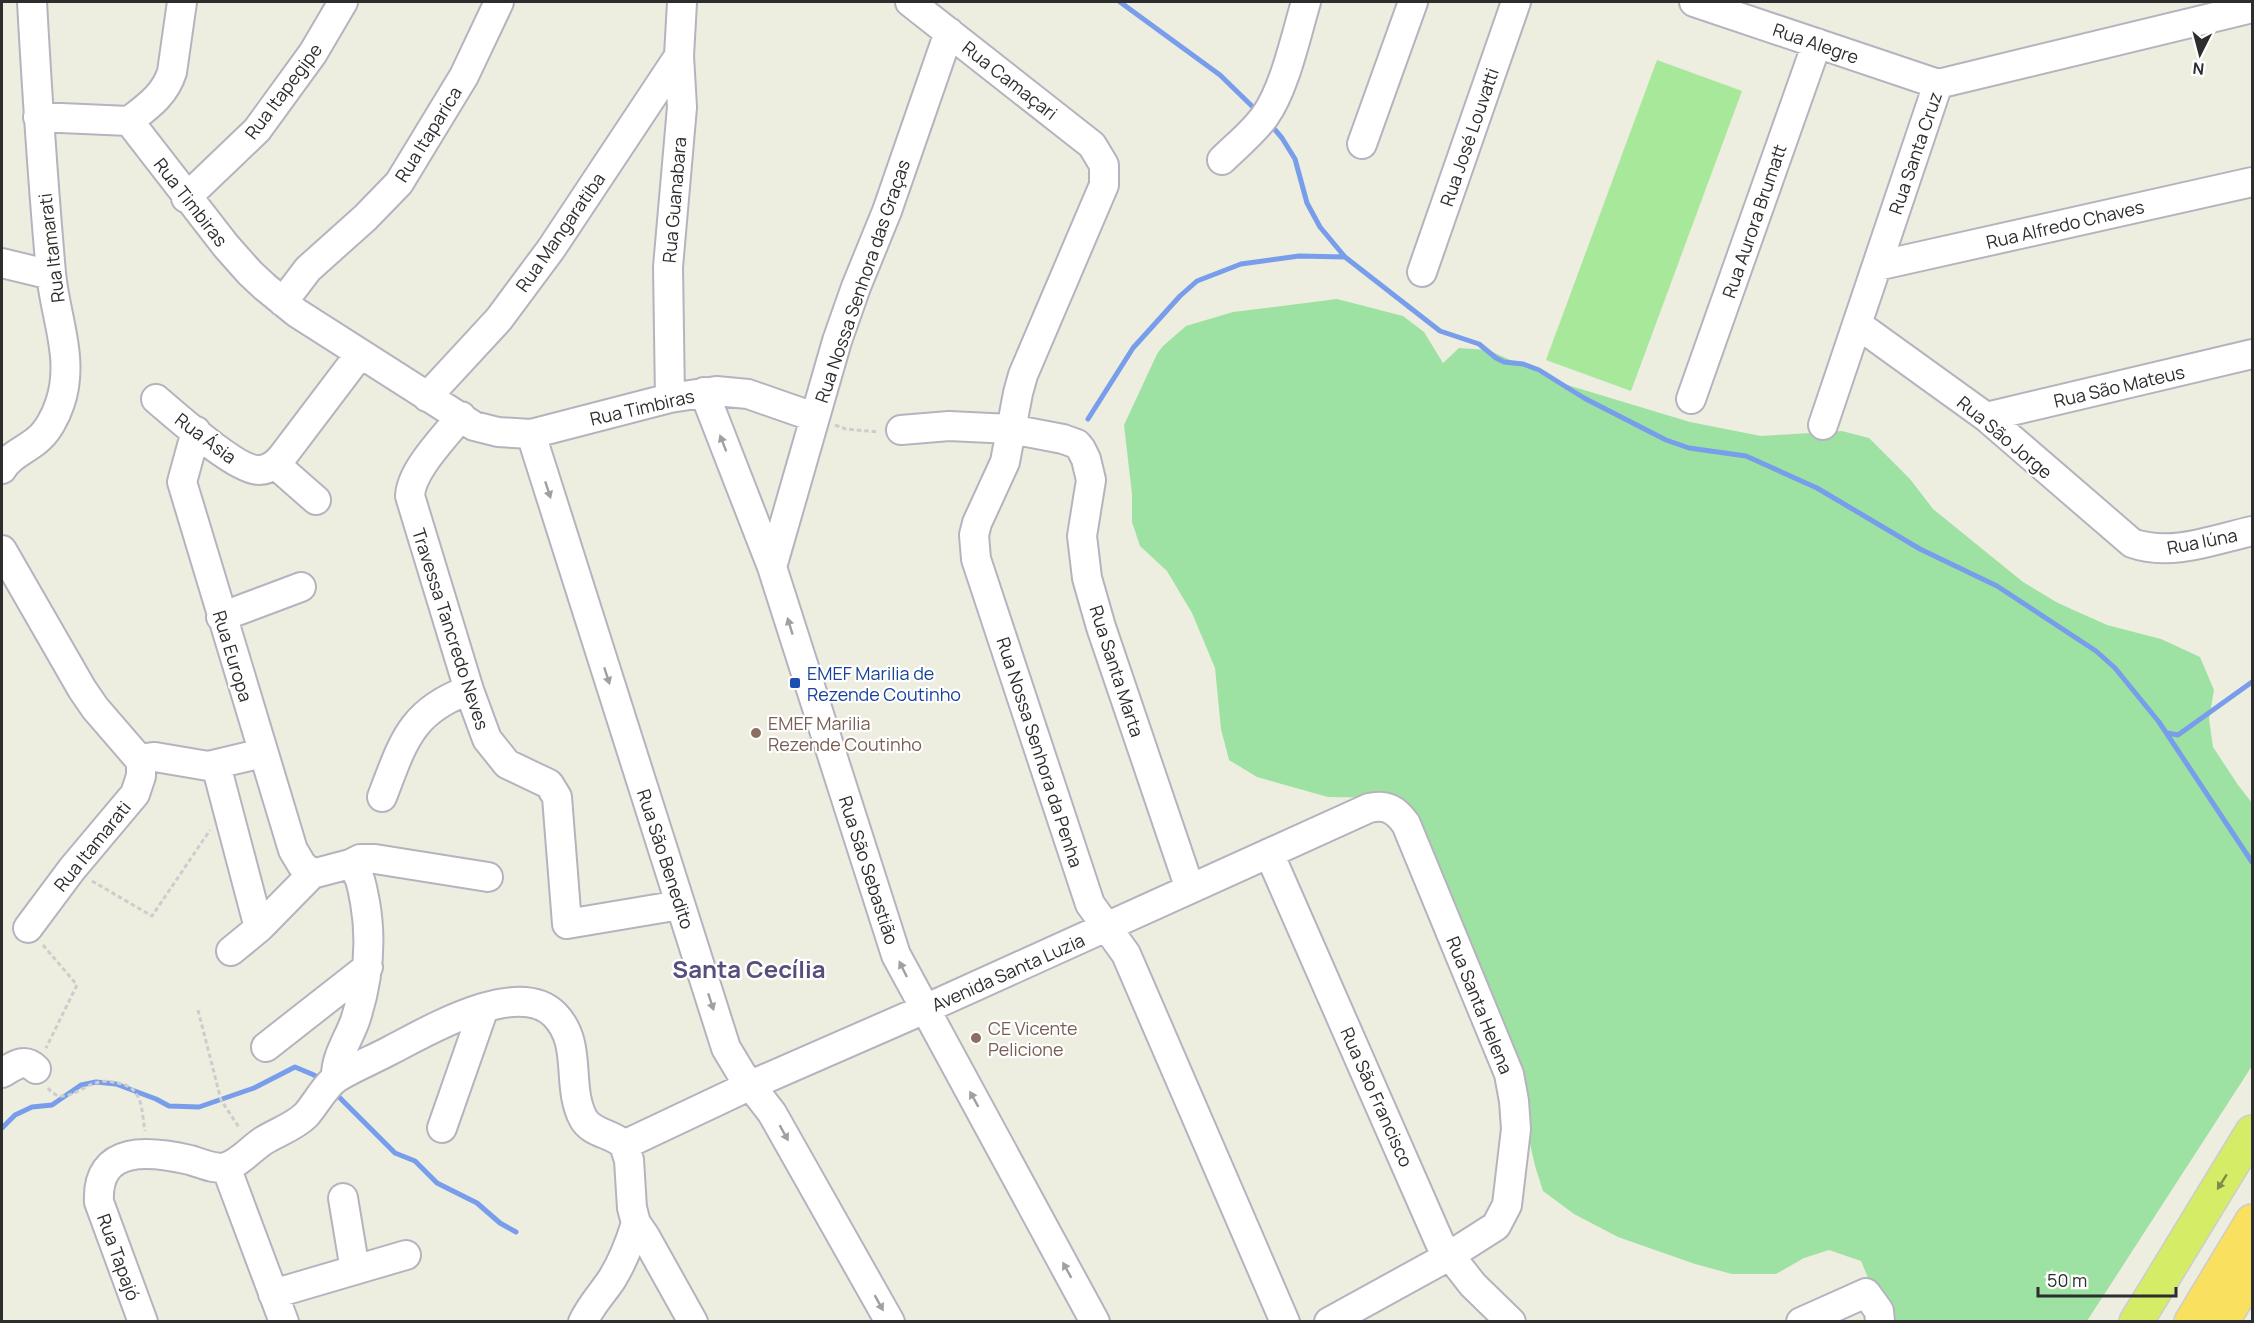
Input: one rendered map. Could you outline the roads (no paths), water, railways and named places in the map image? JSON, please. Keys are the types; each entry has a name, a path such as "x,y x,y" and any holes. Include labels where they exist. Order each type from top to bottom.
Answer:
{"highway":[{"path":"2191,1322 2253,1221"},
{"path":"2223,1322 2253,1272"}],"main road":[{"path":"2136,1322 2253,1132"}],"street":[{"name":"Rua Itamarati","path":"2,469 14,455 38,440 50,424 60,403 66,370 66,349 51,275 38,117 32,2"},
{"path":"38,117 129,121 152,103 169,82 172,72 182,2"},
{"name":"Rua Itapegipe","path":"186,198 257,130 314,52 343,2"},
{"name":"Rua Itaparica","path":"283,302 308,270 365,218 399,183 464,76 499,2"},
{"name":"Rua Guanabara","path":"670,398 668,276 682,107 679,56 682,2"},
{"name":"Rua Camaçari","path":"910,2 1092,146 1104,165"},
{"path":"1222,160 1252,131 1272,104 1306,2"},
{"path":"1362,144 1413,2"},
{"name":"Rua José Louvatti","path":"1422,273 1516,2"},
{"name":"Rua Alegre","path":"1694,2 1938,84"},
{"name":"Rua Santa Cruz","path":"1823,425 1938,84 2253,8"},
{"name":"Rua Nossa Senhora das Graças","path":"772,567 837,341 887,211 949,32"},
{"name":"Rua Aurora Brumatt","path":"1691,399 1816,43"},
{"name":"Rua Mangaratiba","path":"427,397 499,319 551,249 679,56"},
{"name":"Rua Timbiras","path":"129,121 186,198 245,268 283,302 474,426 498,432 531,434 670,398 704,392 748,394 814,417"},
{"name":"Rua Nossa Senhora da Penha","path":"1104,165 1104,185 1023,375 1005,462 977,523 974,536 976,559 1090,904 1126,954 1285,1322"},
{"name":"Rua Alfredo Chaves","path":"1877,266 2253,182"},
{"path":"2,263 51,275"},
{"name":"Rua São Jorge","path":"1857,324 1986,417 2122,536 2132,543 2151,548"},
{"path":"316,500 275,464 360,354"},
{"name":"Rua São Mateus","path":"1986,417 2253,354"},
{"name":"Rua São Sebastião","path":"704,392 772,567 896,955 1095,1322"},
{"name":"Rua Ásia","path":"156,399 247,468 267,469 275,464"},
{"name":"Travessa Tancredo Neves","path":"461,416 420,469 410,486 410,496 469,690 487,739 495,752 514,769 542,780 554,790 557,797 567,924 680,905"},
{"path":"901,430 949,426 1011,429"},
{"name":"Rua Santa Marta","path":"1011,429 1077,444 1086,459 1091,480 1082,536 1087,578 1101,627 1190,889"},
{"name":"Rua Europa","path":"196,431 182,482 293,850 302,865 312,874"},
{"name":"Rua São Benedito","path":"531,434 726,1048 741,1073 772,1113 890,1322"},
{"name":"Rua Iúna","path":"2151,548 2173,549 2253,531"},
{"path":"2,549 82,689 95,708 139,759 155,757 192,764 216,765 263,753"},
{"path":"221,617 301,587"},
{"path":"382,796 406,736 418,720 450,696 469,690"},
{"name":"Rua Itamarati","path":"28,928 72,869 135,794 141,776 139,759"},
{"path":"216,765 259,928"},
{"name":"Avenida Santa Luzia","path":"624,1145 751,1085 925,1009 1369,808 1378,806 1393,809"},
{"name":"Rua Santa Helena","path":"1329,1322 1449,1256 1496,1226 1507,1205 1516,1129 1509,1074 1406,824 1393,809"},
{"name":"Rua São Francisco","path":"1269,853 1421,1198 1431,1226 1449,1256 1473,1285 1511,1322"},
{"path":"231,951 259,928 312,874 360,859 375,859 488,877"},
{"path":"336,1078 336,1069 355,1020 368,967 366,908 358,871 350,864"},
{"path":"266,1047 368,967"},
{"path":"285,1322 226,1167 252,1148 299,1121 336,1078 437,1026 484,1008 508,1003 533,1002 546,1007 555,1015 562,1023 571,1042 573,1071 584,1119 593,1129 620,1140 624,1145 629,1160 632,1208 636,1223 693,1322"},
{"path":"442,1128 484,1008"},
{"path":"2,1073 20,1063 28,1063 36,1069"},
{"name":"Rua Tapajó","path":"143,1322 106,1224 99,1193 104,1172 116,1160 125,1156 148,1154 178,1158 214,1167 226,1167"},
{"path":"343,1198 355,1270"},
{"path":"583,1322 593,1303 623,1261 636,1223"},
{"path":"273,1294 406,1256"},
{"path":"1801,1322 1866,1293 1879,1311 1881,1322"}],"waterway":[{"path":"1120,2 1220,75 1257,111"},
{"path":"1270,124 1295,159 1307,203 1320,227 1345,257 1440,331 1479,344 1504,362 1523,364 1539,370 1584,398 1666,440 1689,448 1746,456 1817,488 1920,549 1997,586 2096,651 2115,668 2159,722 2252,862"},
{"path":"1088,419 1133,348 1180,296 1197,281 1241,264 1299,256 1345,257"},
{"path":"2167,733 2178,735 2252,682"},
{"path":"2,1128 15,1115 32,1107 52,1105 81,1085 96,1082 116,1084 169,1106 199,1107 254,1088 295,1067 314,1075 322,1082"},
{"path":"334,1092 395,1153 415,1161 437,1183 477,1203 500,1223 516,1232"}],"place":[{"name":"EMEF Marilia de Rezende Coutinho","path":"795,683"},
{"name":"EMEF Marilia Rezende Coutinho","path":"756,733"},
{"name":"CE Vicente Pelicione","path":"976,1038"}],"district":[{"name":"Santa Cecília","path":"749,968"}]}
